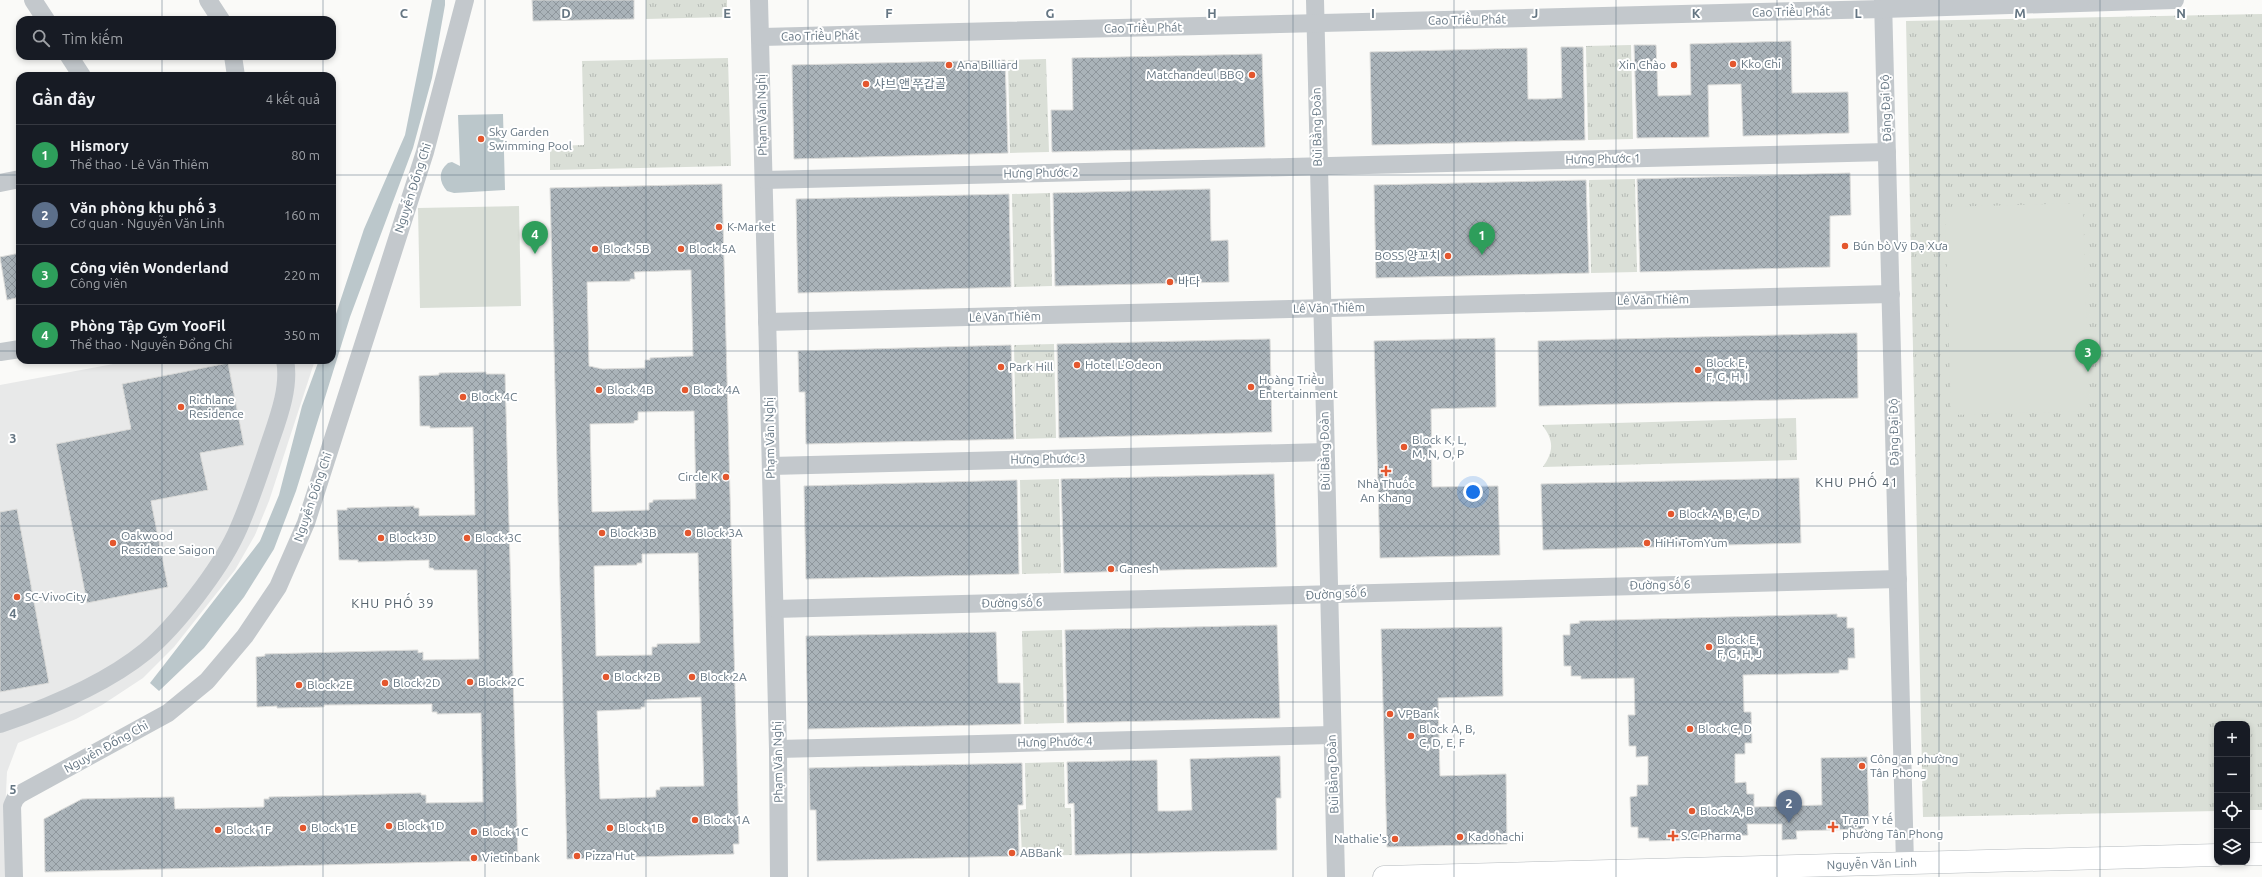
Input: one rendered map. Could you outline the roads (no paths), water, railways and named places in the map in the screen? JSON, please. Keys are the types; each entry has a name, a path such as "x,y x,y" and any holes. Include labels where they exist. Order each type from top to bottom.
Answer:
{"main road":[{"name":"Nguyễn Văn Linh","path":"1384,877 1905,871 2214,854"},
{"path":"2250,854 2262,854"}],"street":[{"path":"33,0 43,16"},
{"path":"208,0 218,16"},
{"name":"Nguyễn Đổng Chi","path":"14,877 12,806 15,799 20,794 168,713 206,681 245,636 278,587 306,523 425,152 466,0"},
{"name":"Phạm Văn Nghị","path":"759,0 775,609 779,877"},
{"name":"Bùi Bằng Đoàn","path":"1314,0 1336,877"},
{"name":"Cao Triều Phát","path":"760,37 1315,23 1883,5 2174,0"},
{"name":"Đặng Đại Độ","path":"1883,5 1905,871"},
{"path":"72,60 79,72"},
{"path":"233,60 235,72"},
{"name":"Hưng Phước 1","path":"1318,166 1887,152"},
{"name":"Hưng Phước 2","path":"764,180 1318,166"},
{"path":"0,183 16,180"},
{"name":"Lê Văn Thiêm","path":"768,322 1891,294"},
{"path":"0,352 16,350"},
{"path":"0,724 32,713 70,695 126,665 146,650 181,613 221,559 236,534 260,474 281,406 286,382 285,364"},
{"name":"Hưng Phước 3","path":"771,466 1325,452"},
{"name":"Đường số 6","path":"775,609 1898,579"},
{"name":"Hưng Phước 4","path":"778,749 1332,735"}],"place":[{"name":"Kko Chi","path":"1733,64"},
{"name":"Ana Billiard","path":"949,65"},
{"name":"Xin Chào","path":"1674,65"},
{"name":"Matchandeul BBQ","path":"1252,75"},
{"name":"샤브 앤 쭈갑골","path":"866,84"},
{"name":"Sky Garden Swimming Pool","path":"481,139"},
{"name":"K-Market","path":"719,227"},
{"name":"Bún bò Vỹ Dạ Xưa","path":"1845,246"},
{"name":"Block 5B","path":"595,249"},
{"name":"Block 5A","path":"681,249"},
{"name":"Phòng Tập Gym YooFil","path":"535,254"},
{"name":"Hismory","path":"1482,255"},
{"name":"BOSS 양꼬치","path":"1448,256"},
{"name":"바다","path":"1170,282"},
{"name":"Hotel L'Odeon","path":"1077,365"},
{"name":"Park Hill","path":"1001,367"},
{"name":"Block E, F, G, H, I","path":"1698,370"},
{"name":"Công viên Wonderland","path":"2088,372"},
{"name":"Hoàng Triều Entertainment","path":"1251,387"},
{"name":"Block 4B","path":"599,390"},
{"name":"Block 4A","path":"685,390"},
{"name":"Block 4C","path":"463,397"},
{"name":"Richlane Residence","path":"181,407"},
{"name":"Block K, L, M, N, O, P","path":"1404,447"},
{"name":"Nhà Thuốc An Khang","path":"1386,471"},
{"name":"Circle K","path":"726,477"},
{"name":"Block A, B, C, D","path":"1671,514"},
{"name":"Block 3B","path":"602,533"},
{"name":"Block 3A","path":"688,533"},
{"name":"Block 3D","path":"381,538"},
{"name":"Block 3C","path":"467,538"},
{"name":"Oakwood Residence Saigon","path":"113,543"},
{"name":"HiHi TomYum","path":"1647,543"},
{"name":"Ganesh","path":"1111,569"},
{"name":"SC-VivoCity","path":"17,597"},
{"name":"Block E, F, G, H, J","path":"1709,647"},
{"name":"Block 2B","path":"606,677"},
{"name":"Block 2A","path":"692,677"},
{"name":"Block 2C","path":"470,682"},
{"name":"Block 2D","path":"385,683"},
{"name":"Block 2E","path":"299,685"},
{"name":"VPBank","path":"1390,714"},
{"name":"Block C, D","path":"1690,729"},
{"name":"Block A, B, C, D, E, F","path":"1411,736"},
{"name":"Công an phường Tân Phong","path":"1862,766"},
{"name":"Block A, B","path":"1692,811"},
{"name":"Block 1A","path":"695,820"},
{"name":"Văn phòng khu phố 3","path":"1789,823"},
{"name":"Block 1D","path":"389,826"},
{"name":"Trạm Y tế phường Tân Phong","path":"1833,827"},
{"name":"Block 1E","path":"303,828"},
{"name":"Block 1B","path":"610,828"},
{"name":"Block 1F","path":"218,830"},
{"name":"Block 1C","path":"474,832"},
{"name":"S.C Pharma","path":"1673,836"},
{"name":"Kadohachi","path":"1460,837"},
{"name":"Nathalie's","path":"1395,839"},
{"name":"ABBank","path":"1012,853"},
{"name":"Pizza Hut","path":"577,856"},
{"name":"Vietinbank","path":"474,858"}],"district":[{"name":"KHU PHỐ 41","path":"1857,482"},
{"name":"KHU PHỐ 39","path":"393,603"}]}
